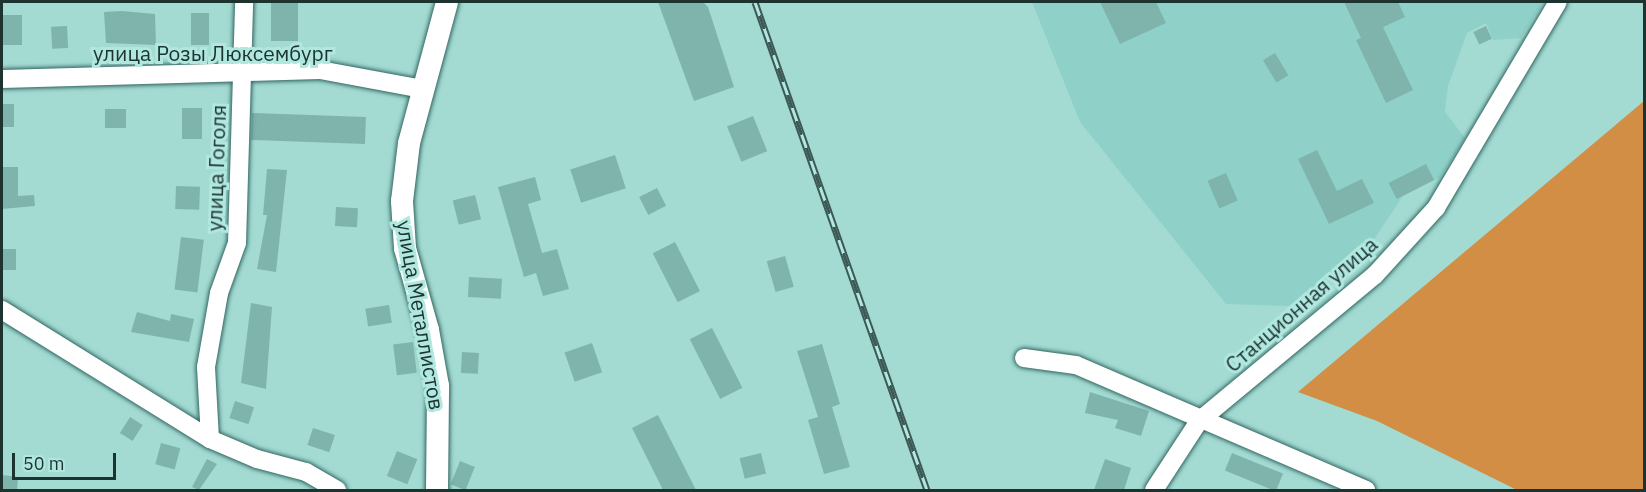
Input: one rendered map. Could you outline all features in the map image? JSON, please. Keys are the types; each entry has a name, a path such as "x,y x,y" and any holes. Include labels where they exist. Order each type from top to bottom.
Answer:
{"main road":[{"name":"улица Металлистов","path":"437,490 438,386 402,231 404,166 447,2"}],"street":[{"name":"улица Гоголя","path":"210,439 206,367 219,293 237,243 244,2"},
{"name":"Станционная улица","path":"1154,490 1199,421 1375,275 1436,208 1558,2"},
{"name":"улица Розы Люксембург","path":"2,79 320,70 423,89"},
{"path":"2,310 210,439 257,459 306,472 337,490"},
{"path":"1024,358 1076,365 1199,421 1366,490"}],"shaded area":[{"path":"1032,2 1543,2 1521,38 1493,40 1486,23 1467,33 1448,86 1445,112 1465,138 1440,177 1403,196 1367,250 1289,306 1226,304 1080,122"},
{"path":"1644,101 1644,490 1517,490 1377,421 1298,392"}],"building":[{"path":"271,2 298,2 298,41 271,41"},
{"path":"658,2 703,2 708,7 734,87 694,101"},
{"path":"1100,2 1156,2 1166,23 1120,44"},
{"path":"1344,2 1398,2 1405,17 1383,27 1413,90 1386,103 1356,40 1361,38"},
{"path":"104,12 155,14 156,45 106,43"},
{"path":"191,13 209,13 209,45 191,45"},
{"path":"2,15 22,15 22,45 2,45"},
{"path":"67,26 68,48 52,49 51,27"},
{"path":"1486,26 1492,39 1479,45 1473,32"},
{"path":"1275,53 1288,75 1276,82 1263,60"},
{"path":"2,104 14,104 14,127 2,127"},
{"path":"182,108 202,108 202,139 182,139"},
{"path":"105,109 126,109 126,128 105,128"},
{"path":"252,113 366,117 365,144 251,140"},
{"path":"753,116 767,151 741,162 727,126"},
{"path":"1317,150 1337,191 1362,179 1374,203 1329,224 1298,159"},
{"path":"615,155 626,188 581,203 570,170"},
{"path":"1426,164 1434,180 1397,199 1389,183"},
{"path":"2,167 18,167 18,196 34,195 35,206 2,209"},
{"path":"267,169 287,170 276,272 257,269 267,215 263,215"},
{"path":"1226,173 1238,201 1219,208 1208,181"},
{"path":"535,177 541,200 528,204 542,253 557,249 569,289 543,296 536,273 524,277 498,187"},
{"path":"176,186 200,187 199,210 175,209"},
{"path":"657,188 666,206 648,215 639,197"},
{"path":"475,195 481,219 459,225 453,201"},
{"path":"336,207 358,208 357,227 335,226"},
{"path":"181,237 204,240 197,292 175,290"},
{"path":"675,242 700,291 678,302 653,253"},
{"path":"2,249 16,249 16,270 2,270"},
{"path":"785,256 794,287 776,292 767,261"},
{"path":"469,277 502,279 501,299 468,297"},
{"path":"251,303 272,307 266,389 241,383"},
{"path":"389,305 392,323 368,327 365,309"},
{"path":"137,312 170,321 171,314 194,319 189,342 131,332"},
{"path":"712,328 742,388 720,399 690,339"},
{"path":"413,342 417,373 397,375 393,344"},
{"path":"592,343 602,372 575,382 565,352"},
{"path":"822,344 840,404 832,407 850,467 824,474 808,420 818,417 797,351"},
{"path":"462,352 479,353 478,374 461,373"},
{"path":"1090,392 1149,411 1141,436 1115,428 1118,420 1085,413"},
{"path":"235,401 254,407 248,424 229,418"},
{"path":"658,415 696,490 663,490 632,428"},
{"path":"130,417 143,425 133,441 120,433"},
{"path":"313,428 335,435 329,452 307,445"},
{"path":"161,443 180,448 175,469 155,464"},
{"path":"397,451 417,459 407,484 387,476"},
{"path":"761,453 766,473 745,479 740,458"},
{"path":"1232,453 1283,474 1276,490 1273,490 1225,471"},
{"path":"207,459 217,464 199,490 192,487"},
{"path":"1105,459 1131,468 1124,490 1094,490"},
{"path":"460,461 475,467 466,490 451,484"},
{"path":"2,475 18,477 17,490 2,490"}],"railway":[{"path":"755,2 927,490"}]}
